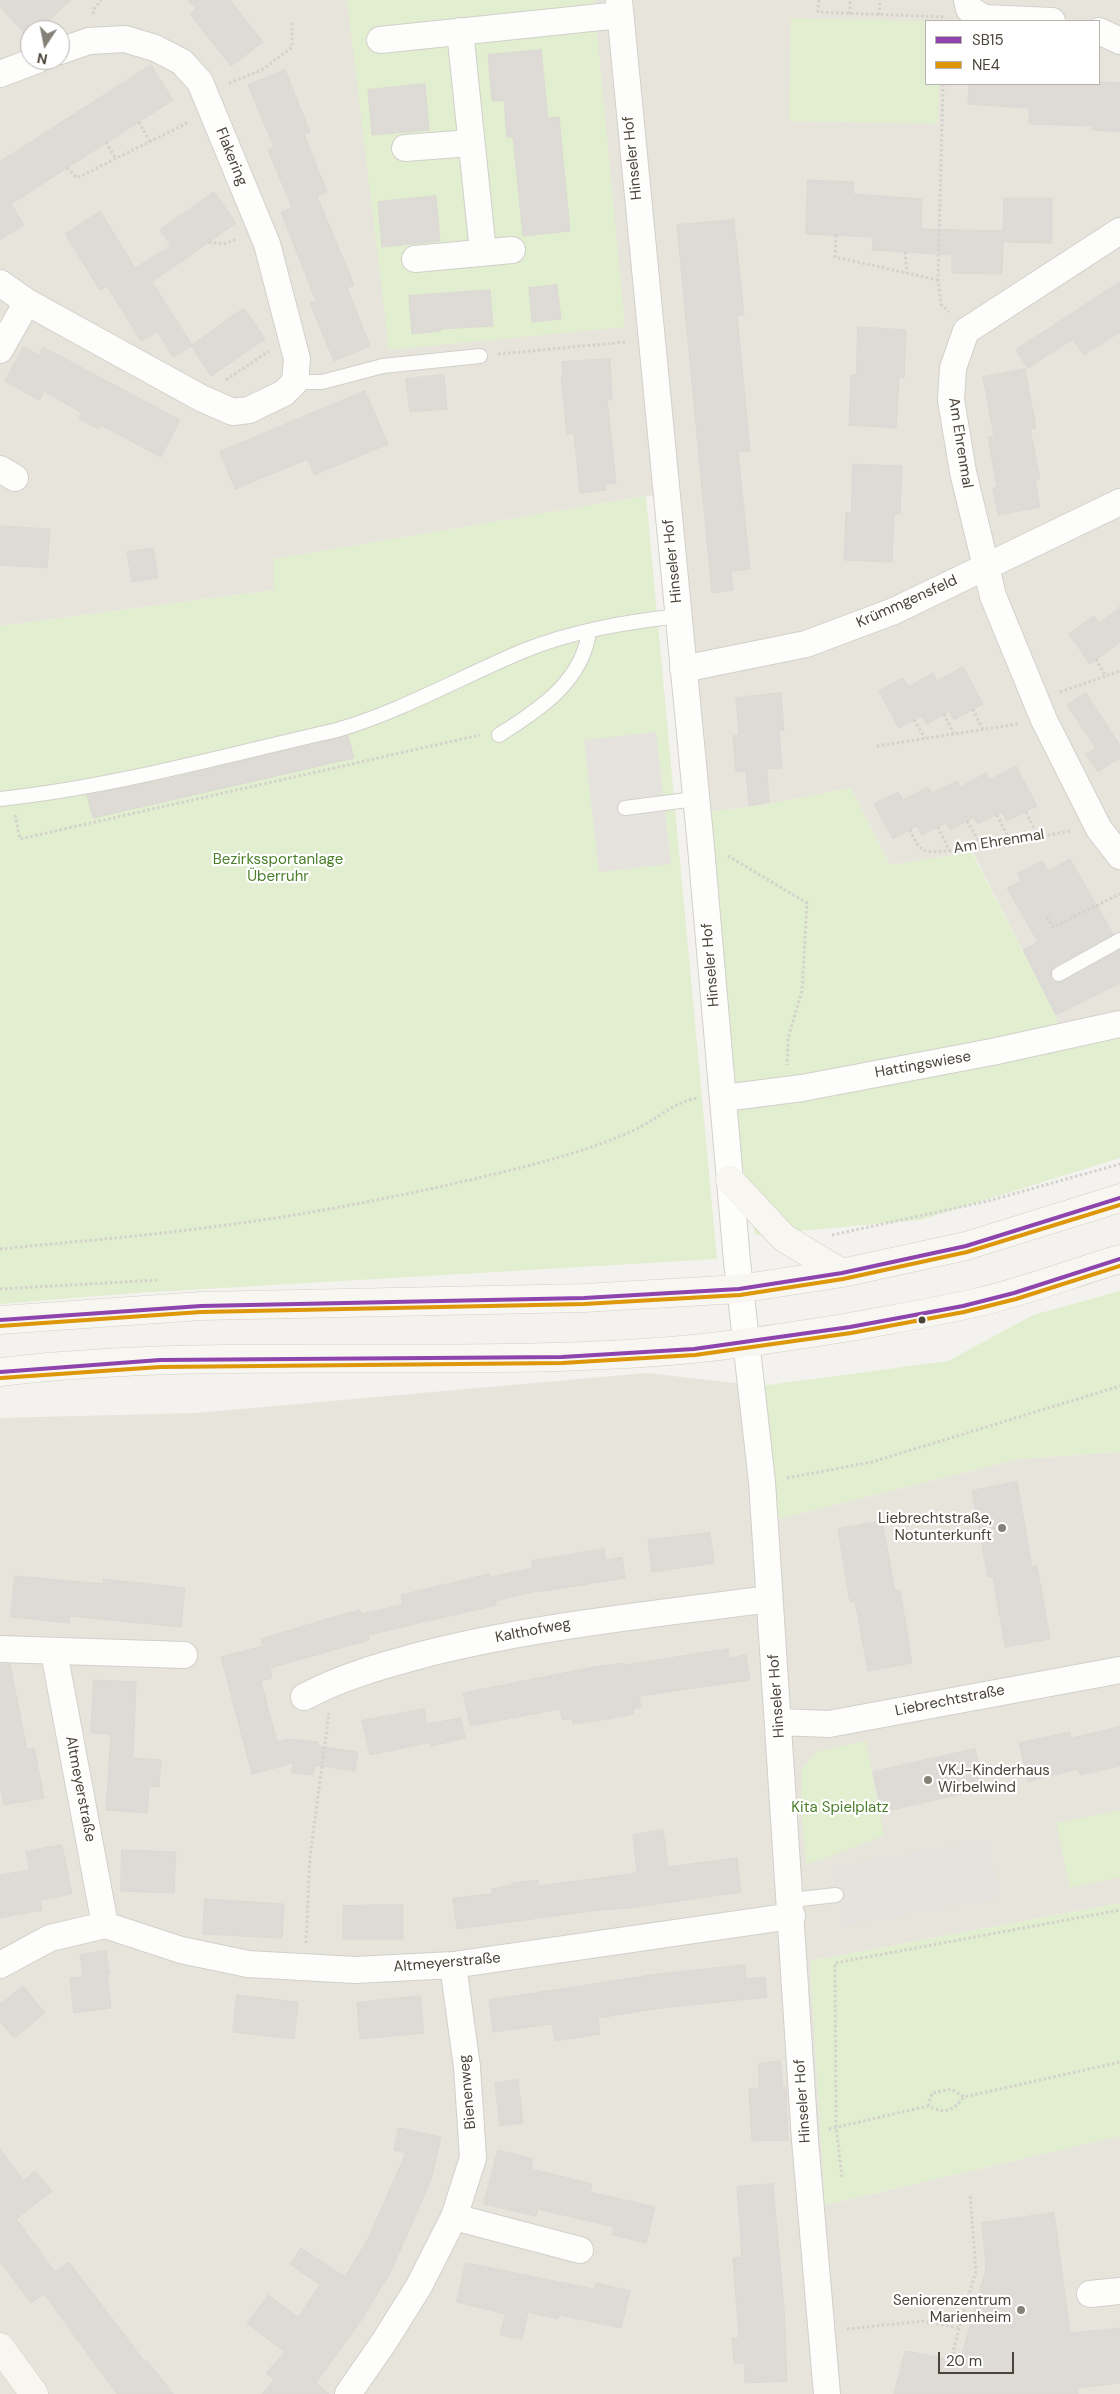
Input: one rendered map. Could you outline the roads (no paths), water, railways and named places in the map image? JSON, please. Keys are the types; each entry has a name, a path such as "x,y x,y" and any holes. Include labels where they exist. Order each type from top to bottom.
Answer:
{"main road":[{"path":"730,1180 784,1238 842,1273"},
{"path":"0,1320 201,1306 584,1298 740,1289 842,1273 966,1246 1120,1198"},
{"path":"0,1372 46,1367 204,1360 495,1359 641,1353 745,1344 924,1314 982,1301 1120,1259"},
{"path":"0,2347 34,2394"}],"street":[{"path":"967,0 969,8 984,18 1029,20"},
{"name":"Hinseler Hof","path":"380,40 460,31 619,7 701,847 745,1344 762,1482 805,2140 827,2394"},
{"path":"460,31 483,252"},
{"path":"1100,31 1120,41"},
{"name":"Flakering","path":"70,48 89,40 126,39 154,48 182,62 200,82 267,244 297,359 295,382"},
{"path":"0,74 20,66"},
{"path":"405,148 471,143"},
{"name":"Am Ehrenmal","path":"1120,231 966,331 953,368 952,400 963,472 993,596 1039,710 1099,828 1120,856"},
{"path":"416,259 512,250"},
{"path":"0,284 27,302 201,398 233,412 249,410 284,393 295,382"},
{"path":"0,350 27,302"},
{"name":"Krümmgensfeld","path":"684,669 806,644 894,611 1120,502"},
{"name":"Hattingswiese","path":"724,1098 802,1088 992,1052 1120,1024"},
{"name":"Kalthofweg","path":"304,1697 331,1682 384,1665 468,1644 580,1622 770,1599"},
{"path":"0,1649 184,1655"},
{"name":"Altmeyerstraße","path":"54,1652 105,1925 181,1950 248,1964 355,1970 453,1965 791,1908"},
{"name":"Liebrechtstraße","path":"779,1722 829,1724 1120,1670"},
{"path":"0,1965 50,1938 105,1925"},
{"name":"Bienenweg","path":"348,2394 384,2342 419,2286 454,2217 473,2158 467,2067 453,1965"},
{"path":"454,2217 580,2250"},
{"path":"1090,2294 1120,2291"}],"lane":[{"path":"295,382 322,382 383,366 480,356"},
{"path":"0,799 55,793 101,784 368,721 523,651 559,638 588,631 679,616"},
{"path":"499,735 533,714 559,691 580,663 587,645 588,631"},
{"path":"625,808 695,799"},
{"path":"1059,974 1120,940"},
{"path":"791,1908 836,1895"}],"place":[{"name":"Liebrechtstraße, Notunterkunft","path":"1002,1528"},
{"name":"VKJ-Kinderhaus Wirbelwind","path":"928,1780"},
{"name":"Seniorenzentrum Marienheim","path":"1021,2310"}],"park label":[{"name":"Bezirkssportanlage Überruhr","path":"278,868"},
{"name":"Kita Spielplatz","path":"840,1808"}]}
